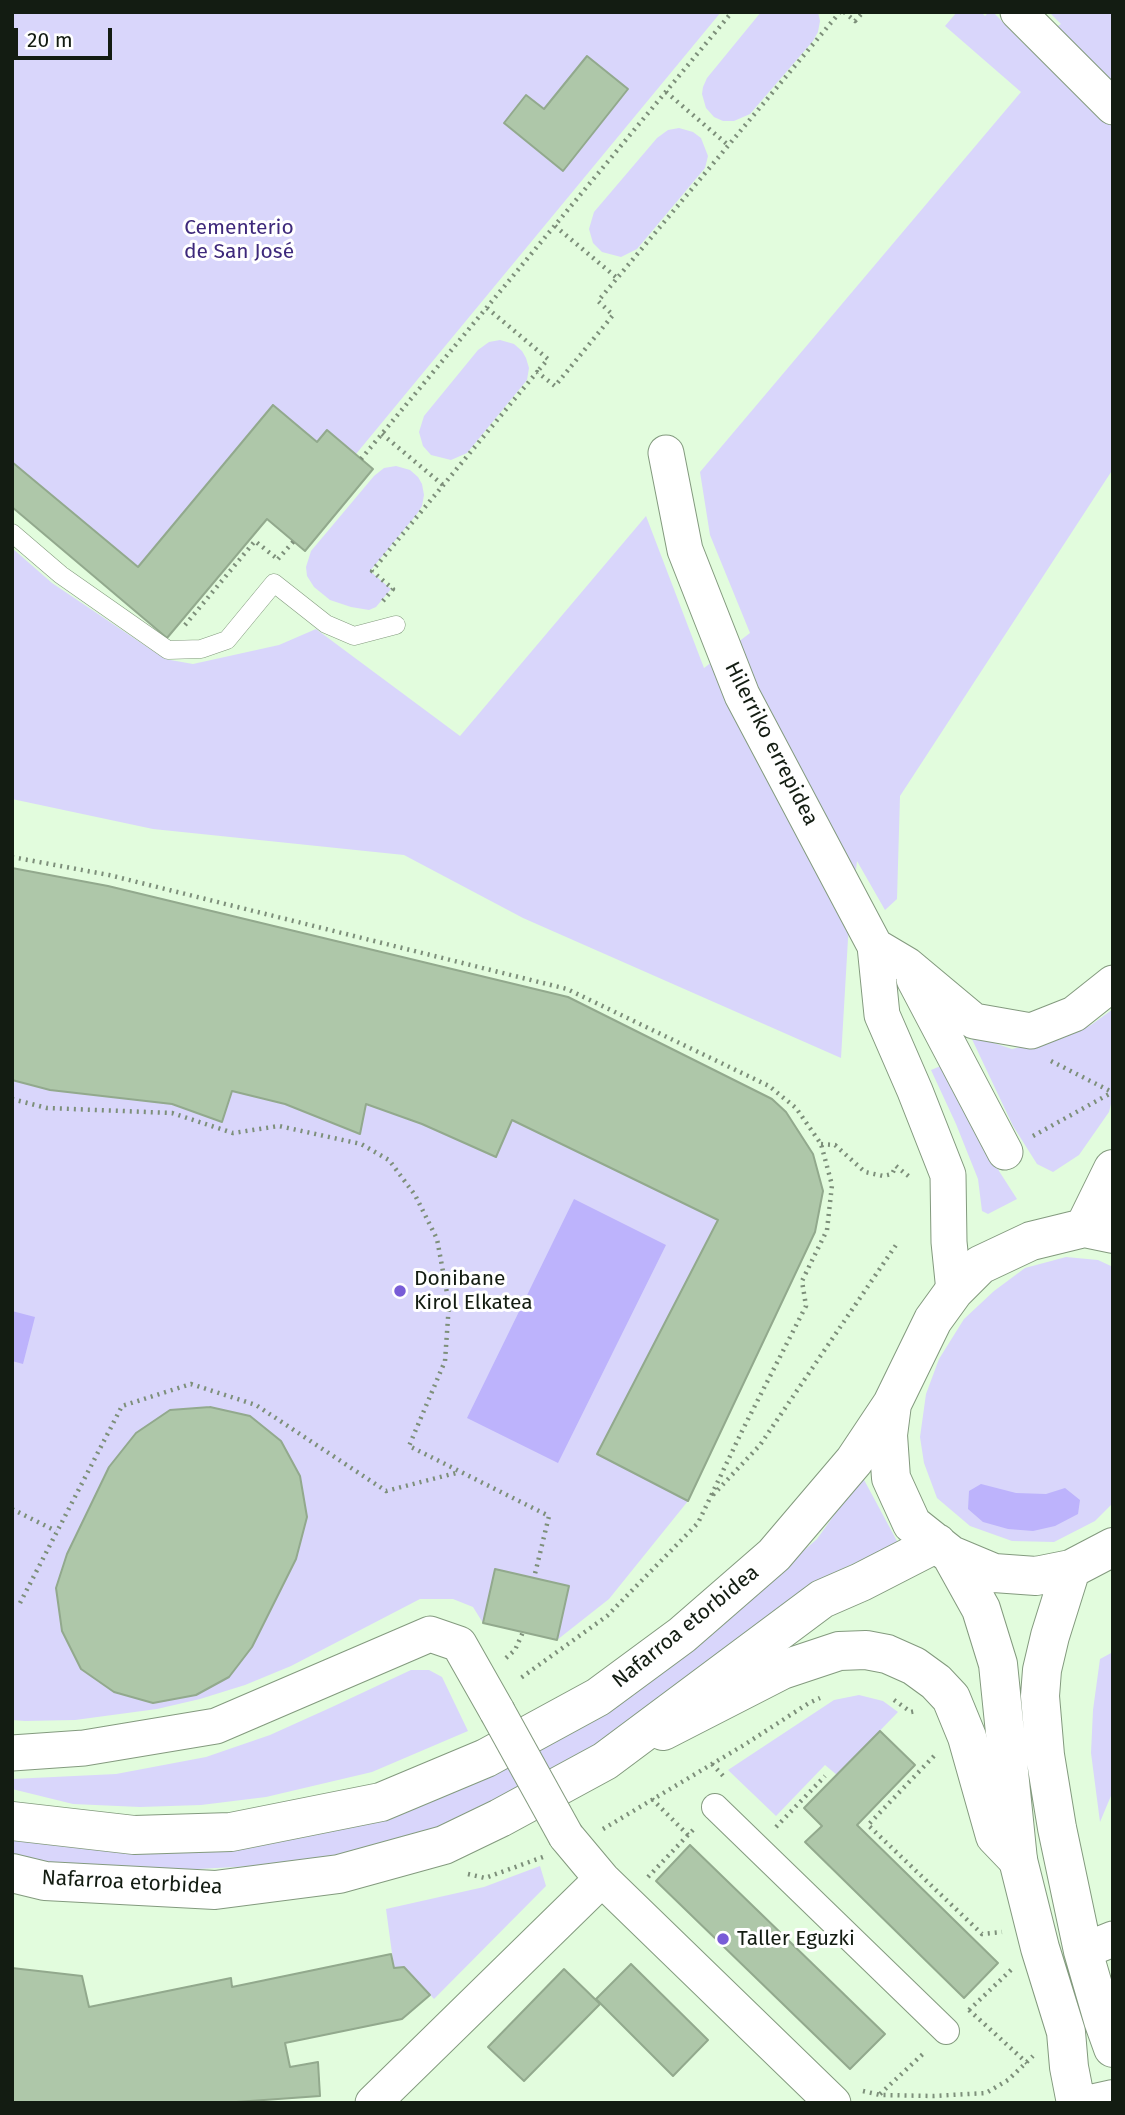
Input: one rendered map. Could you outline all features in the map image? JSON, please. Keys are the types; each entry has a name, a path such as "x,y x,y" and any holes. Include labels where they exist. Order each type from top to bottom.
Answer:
{"main road":[{"path":"1113,1169 1098,1231 1020,1245 980,1265 954,1291 933,1320 892,1404 888,1435 891,1478 912,1524 944,1549 993,1573 1037,1576 1071,1569 1113,1547"},
{"name":"Nafarroa etorbidea","path":"12,1821 134,1835 231,1832 381,1802 486,1758 598,1697 682,1635 764,1564 810,1515 854,1461 892,1404"},
{"path":"944,1549 981,1609 998,1664 1018,1860 1040,1948 1066,2032 1076,2103"},
{"name":"Nafarroa etorbidea","path":"606,1761 822,1599 944,1549"},
{"path":"1071,1569 1042,1670 1040,1696 1045,1755 1057,1828 1098,1945 1103,2020 1113,2048"},
{"name":"Nafarroa etorbidea","path":"12,1873 45,1881 215,1890 339,1874 444,1845 782,1670 839,1651 866,1650 887,1654 914,1666 936,1682 951,1698 967,1737 995,1836 1018,1860"},
{"path":"1095,2103 1113,2099"}],"street":[{"path":"1018,12 1113,107"},
{"name":"Hilerriko errepidea","path":"666,453 685,550 742,695 876,946 882,1015 948,1175 949,1241 954,1291"},
{"path":"876,946 907,964 974,1021 1031,1031 1074,1014 1113,983"},
{"path":"907,964 1017,1145"},
{"path":"12,1753 84,1748 216,1726 430,1634 459,1644 504,1698 567,1841 602,1880 833,2103"},
{"path":"715,1807 946,2031"},
{"path":"373,2103 602,1880"}],"lane":[{"path":"12,533 61,575 168,650 201,649 227,640 274,583 326,624 354,636 396,625"}],"path":[{"path":"361,459 732,12"},
{"path":"537,372 555,386 613,315 598,301 842,12 855,21 863,12"},
{"path":"666,92 728,145"},
{"path":"555,226 617,278"},
{"path":"376,609 393,589 372,571 548,359 487,308"},
{"path":"382,434 443,485"},
{"path":"278,559 294,541"},
{"path":"12,857 109,875 567,989 769,1086 796,1108 821,1144 832,1185 827,1230 802,1281 806,1306 698,1523 607,1616 504,1698"},
{"path":"1017,1145 1112,1092 1052,1061 1031,1031"},
{"path":"12,1099 47,1108 172,1113 233,1133 279,1126 361,1144 389,1160 415,1195 437,1239 449,1304 445,1361 409,1446 549,1516 534,1578"},
{"path":"821,1144 835,1145 865,1171 874,1174 892,1174 896,1166 914,1180 948,1175"},
{"path":"710,1498 760,1445 896,1245"},
{"path":"20,1603 122,1406 191,1384 256,1405 386,1491 461,1472"},
{"path":"12,1509 55,1531"},
{"path":"500,1662 515,1650 523,1632"},
{"path":"461,1872 485,1878 567,1841 601,1830 809,1703 831,1693"},
{"path":"891,1697 911,1713"},
{"path":"935,1755 867,1825 982,1934 1007,1932"},
{"path":"757,1847 825,1776"},
{"path":"969,2010 1017,1964"}],"green space":[{"name":"Cementerio de San José","path":"12,12 721,12 356,454 373,469 305,550 267,519 167,638 12,507"},
{"path":"761,12 818,12 818,32 750,114 734,121 723,121 714,117 706,108 703,87 707,78"},
{"path":"957,12 981,12 985,16 993,12 1025,45 1061,24 1049,12 1113,12 1113,469 900,796 897,899 885,910 857,861 848,939 841,1058 523,918 404,855 153,829 12,799 12,548 52,583 165,659 193,664 279,645 316,629 460,736 646,516 704,668 750,633 710,535 700,472 1021,92 945,26"},
{"path":"679,128 693,132 701,138 708,156 705,168 637,249 621,257 602,252 593,243 589,229 594,212 657,138 668,130"},
{"path":"500,340 514,344 522,351 529,368 527,380 467,453 451,460 431,455 423,446 419,432 424,416 478,350 489,342"},
{"path":"396,466 410,470 418,477 424,495 417,514 370,571 391,589 376,607 369,610 330,600 314,587 307,576 306,567 311,551 374,476 384,468"},
{"name":"Donibane Kirol Elkatea","path":"12,868 568,997 772,1099 786,1112 813,1154 823,1191 815,1232 688,1501 609,1599 557,1640 483,1623 473,1607 453,1599 420,1599 291,1666 245,1685 200,1699 157,1709 75,1720 12,1720"},
{"path":"1113,1009 1113,1096 1109,1112 1079,1155 1053,1172 1037,1164 1013,1126 970,1035 1012,1049 1065,1037 1091,1025"},
{"path":"948,1063 999,1171 1017,1199 988,1214 982,1211 978,1179 931,1070"},
{"path":"1066,1257 1098,1260 1113,1267 1113,1503 1095,1521 1054,1542 1012,1541 970,1526 937,1498 924,1463 920,1437 926,1394 939,1359 964,1319 994,1291 1025,1268"},
{"path":"862,1476 898,1543 833,1573 759,1632 595,1752 445,1826 351,1854 272,1865 161,1871 52,1864 12,1855 12,1834 327,1832 718,1626 817,1539"},
{"path":"1113,1652 1113,1791 1100,1822 1091,1753 1093,1710 1100,1659"},
{"path":"411,1670 429,1670 442,1677 468,1731 372,1772 266,1797 201,1805 140,1807 73,1804 12,1789 12,1779 116,1774 206,1757 270,1735"},
{"path":"859,1695 883,1701 898,1712 837,1775 825,1765 776,1816 728,1770 834,1700"},
{"path":"540,1866 546,1886 434,1999 404,1967 394,1968 386,1909 484,1887"}],"shaded area":[{"path":"574,1199 666,1245 558,1463 467,1418"},
{"path":"12,1311 35,1317 23,1364 12,1361"},
{"path":"981,1484 1016,1493 1046,1494 1065,1488 1080,1500 1078,1514 1055,1526 1033,1531 1008,1529 983,1522 968,1509 969,1491"}],"building":[{"path":"587,56 628,89 563,171 504,123 526,95 544,109"},
{"path":"273,405 317,442 327,430 373,469 305,551 267,519 167,638 12,507 12,462 138,567"},
{"path":"12,868 108,886 568,997 772,1099 786,1112 813,1154 823,1191 815,1232 688,1501 597,1454 718,1220 512,1120 496,1157 422,1124 366,1104 360,1134 285,1104 232,1091 222,1122 172,1104 50,1090 12,1080"},
{"path":"210,1407 250,1416 281,1441 300,1476 307,1517 296,1559 252,1647 229,1677 196,1695 153,1703 114,1692 81,1669 62,1631 56,1588 67,1554 109,1467 136,1433 170,1410"},
{"path":"495,1569 569,1586 557,1640 483,1623"},
{"path":"880,1731 915,1765 857,1825 998,1963 964,1998 805,1842 822,1826 804,1808"},
{"path":"690,1845 885,2034 850,2069 656,1881"},
{"path":"391,1954 394,1968 404,1967 430,1995 402,2019 285,2043 290,2067 318,2062 320,2096 222,2103 12,2103 12,1968 82,1976 89,2007 231,1978 232,1987"},
{"path":"631,1964 708,2040 673,2076 596,1999"},
{"path":"564,1969 600,2004 524,2081 488,2047"}],"place":[{"name":"Donibane Kirol Elkatea","path":"400,1291"},
{"name":"Taller Eguzki","path":"723,1939"}]}
